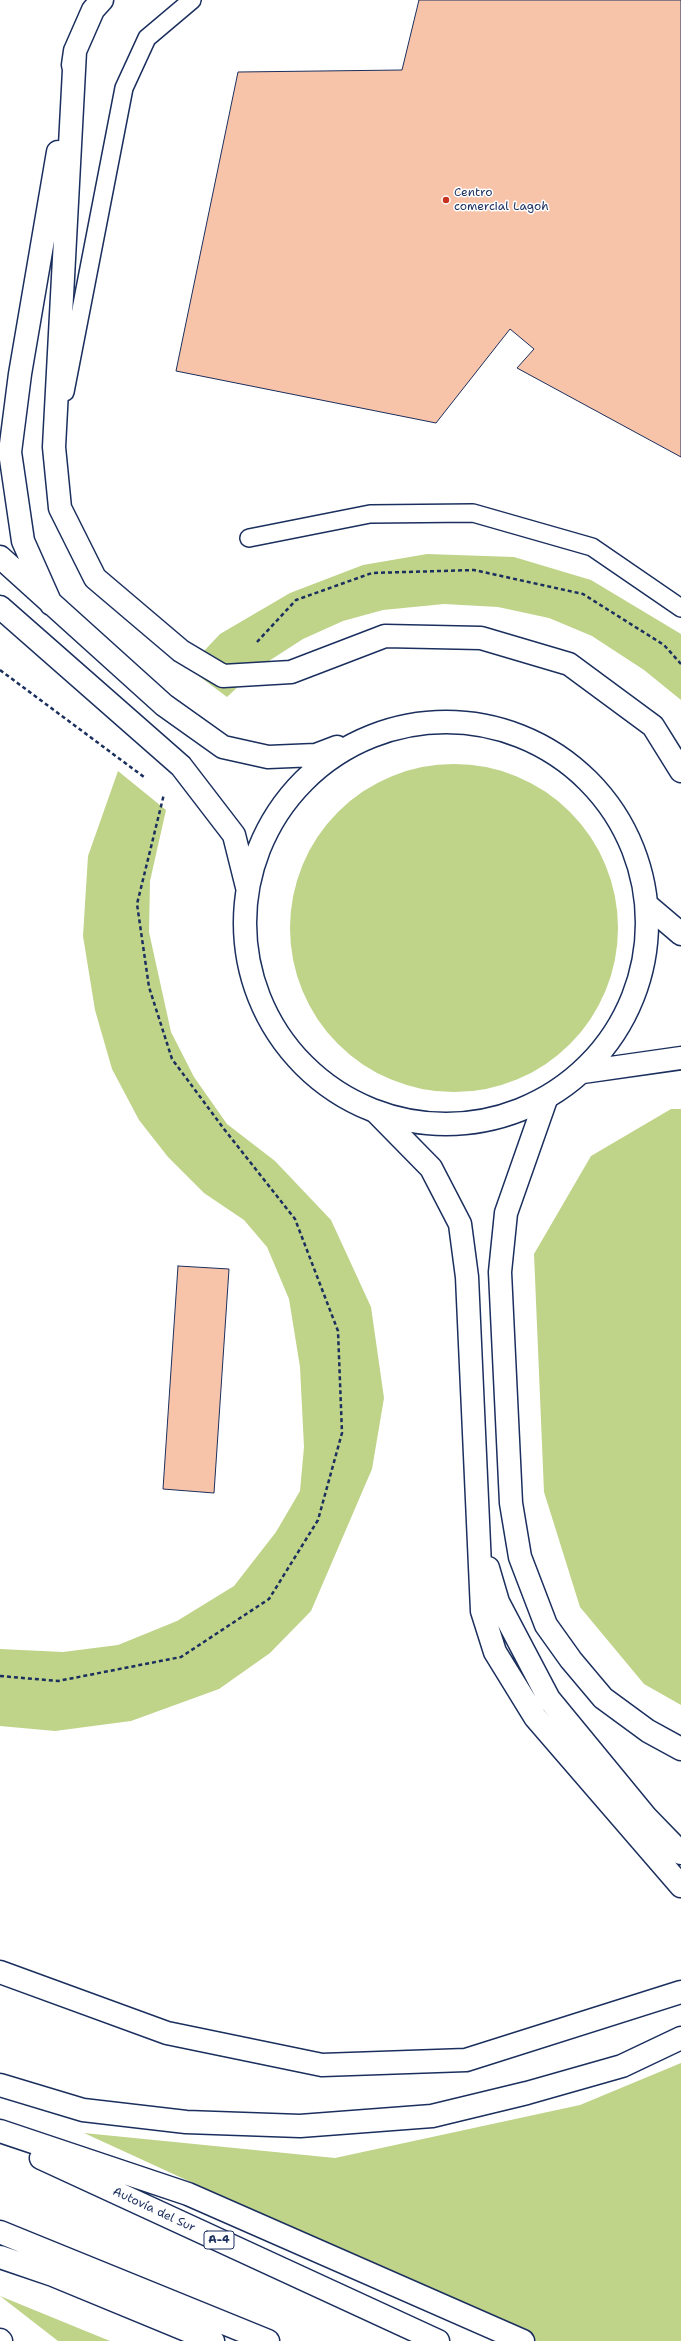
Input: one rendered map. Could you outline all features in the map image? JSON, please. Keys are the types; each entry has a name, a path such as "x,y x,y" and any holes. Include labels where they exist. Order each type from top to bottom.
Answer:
{"main road":[{"path":"51,604 22,541 10,452 20,374 75,51 93,10 102,0"},
{"path":"75,51 54,447 60,508 95,578 181,651 223,676 291,672 385,636 481,638 569,664 653,726 681,771"},
{"path":"0,557 164,705 223,747 268,757 316,755 360,738 422,720 487,723 547,746 597,787 632,842 647,905 644,967 621,1024 583,1072 546,1099 492,1120 434,1125 377,1113"},
{"path":"0,607 182,766 234,835 247,887 245,944 258,999 286,1048 322,1082 377,1113 431,1168 460,1224 467,1277 482,1611 495,1652 535,1718 681,1886"},
{"path":"0,619 34,637"},
{"path":"247,887 268,826 307,775 360,738"},
{"path":"647,905 681,934"},
{"path":"583,1072 681,1058"},
{"path":"546,1099 506,1213 500,1272 511,1503 520,1557 546,1625 571,1660 603,1698 648,1731 681,1749"},
{"path":"478,1536 498,1602 548,1699 646,1817 681,1853"},
{"path":"0,1972 167,2033 322,2065 466,2060 681,1992"},
{"path":"0,2086 83,2110 186,2122 300,2126 432,2116 527,2093 622,2066 681,2038"},
{"path":"0,2131 188,2194 523,2341"},
{"name":"Autovía del Sur","path":"0,2139 438,2341"},
{"path":"0,2232 268,2341"},
{"path":"0,2257 53,2275 213,2341"}],"lane":[{"path":"54,447 124,88 147,38 192,0"},
{"path":"249,538 370,514 473,513 592,548 681,608"}],"path":[{"path":"252,648 296,600 372,573 474,570 583,594 664,645 681,664"},
{"path":"0,670 145,778"},
{"path":"0,1676 58,1681 181,1657 269,1600 318,1520 342,1432 338,1331 295,1219 224,1129 172,1059 149,987 137,904 164,793"}],"green space":[{"path":"427,554 514,557 591,580 681,634 681,700 644,670 592,636 549,618 498,607 444,604 383,610 343,621 303,639 258,668 227,697 188,668 220,634 290,593 363,565"},
{"path":"454,764 486,767 517,777 545,792 570,812 590,837 605,865 615,896 618,928 615,960 605,991 590,1019 570,1044 545,1064 517,1079 486,1089 454,1092 422,1089 391,1079 363,1064 338,1044 318,1019 303,991 293,960 290,928 293,896 303,865 318,837 338,812 363,792 391,777 422,767"},
{"path":"118,771 166,810 150,881 149,932 171,1032 194,1077 227,1124 275,1161 331,1220 371,1307 384,1398 372,1469 311,1611 270,1653 219,1689 131,1721 55,1731 0,1726 0,1649 63,1652 118,1645 177,1621 234,1586 276,1532 300,1491 304,1447 300,1367 289,1299 267,1247 244,1220 204,1193 168,1157 139,1120 112,1069 95,1010 83,936 88,856"},
{"path":"671,1109 681,1109 681,1705 644,1684 580,1607 544,1492 534,1254 591,1156"},
{"path":"681,2063 681,2341 537,2341 84,2133 335,2158 580,2105"},
{"path":"0,2296 110,2341 58,2341"}],"building":[{"name":"Centro comercial Lagoh","path":"419,0 681,0 681,457 517,368 534,349 510,329 436,423 176,371 238,72 402,70"},
{"path":"178,1266 229,1269 214,1493 163,1489"}],"place":[{"name":"Centro comercial Lagoh","path":"446,200"}]}
